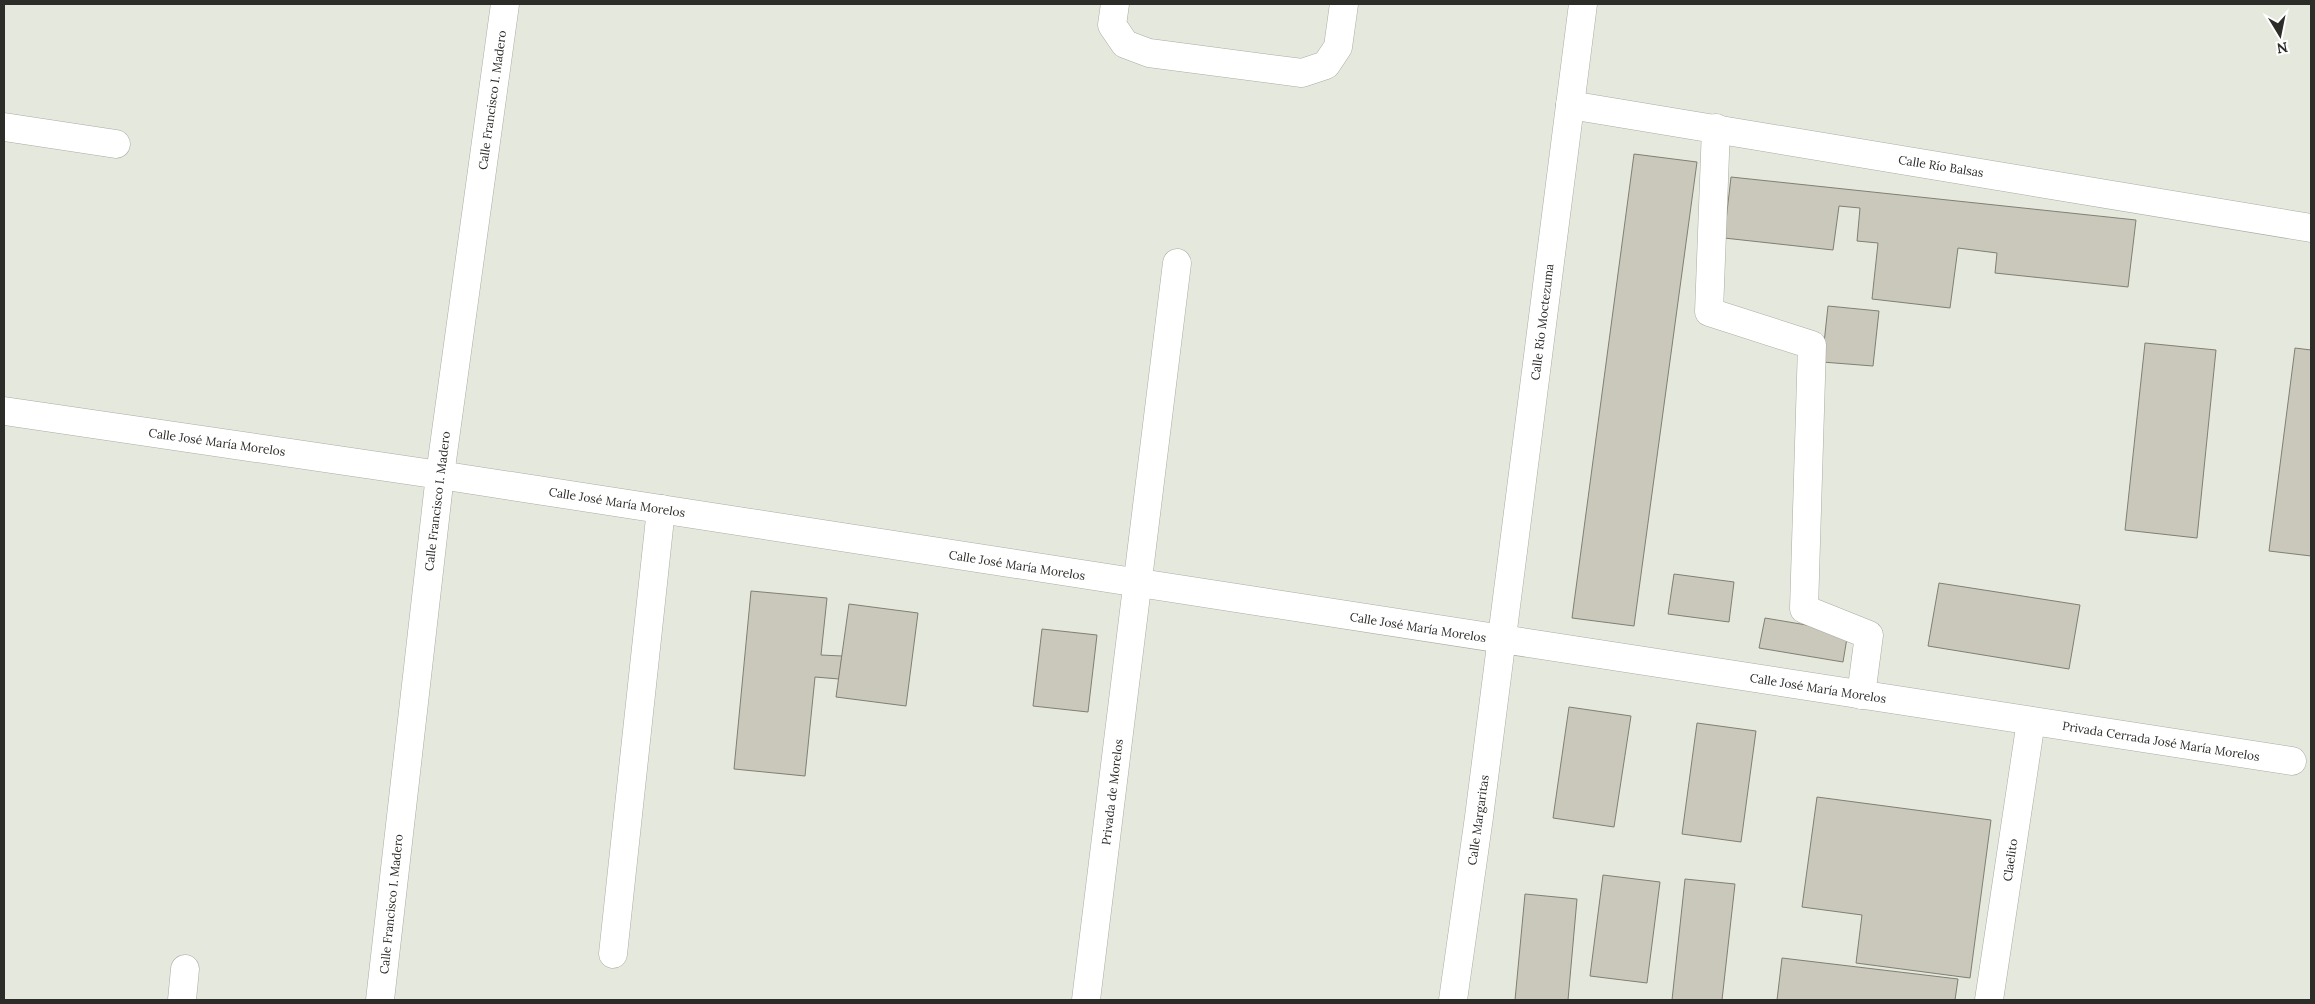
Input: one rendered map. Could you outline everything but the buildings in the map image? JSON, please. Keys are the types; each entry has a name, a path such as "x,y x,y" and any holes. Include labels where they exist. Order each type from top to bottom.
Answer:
{"street":[{"name":"Calle Francisco I. Madero","path":"380,1000 440,475 505,4"},
{"path":"1114,15 1125,44 1149,53 1302,73 1326,65 1338,47 1344,4"},
{"name":"Calle Río Moctezuma","path":"1502,640 1583,4"},
{"name":"Calle Río Balsas","path":"1570,105 2311,228"},
{"path":"4,127 116,144"},
{"path":"1716,128 1708,312 1812,344 1804,609 1869,635 1862,695"},
{"name":"Privada de Morelos","path":"1086,1000 1177,263"},
{"name":"Calle José María Morelos","path":"4,411 440,475 2031,721"},
{"path":"613,954 661,509"},
{"name":"Calle Margaritas","path":"1453,1000 1502,640"},
{"name":"Privada Cerrada José María Morelos","path":"2031,721 2292,761"},
{"name":"Claelito","path":"1990,1000 2031,721"},
{"path":"182,1000 185,969"}]}
